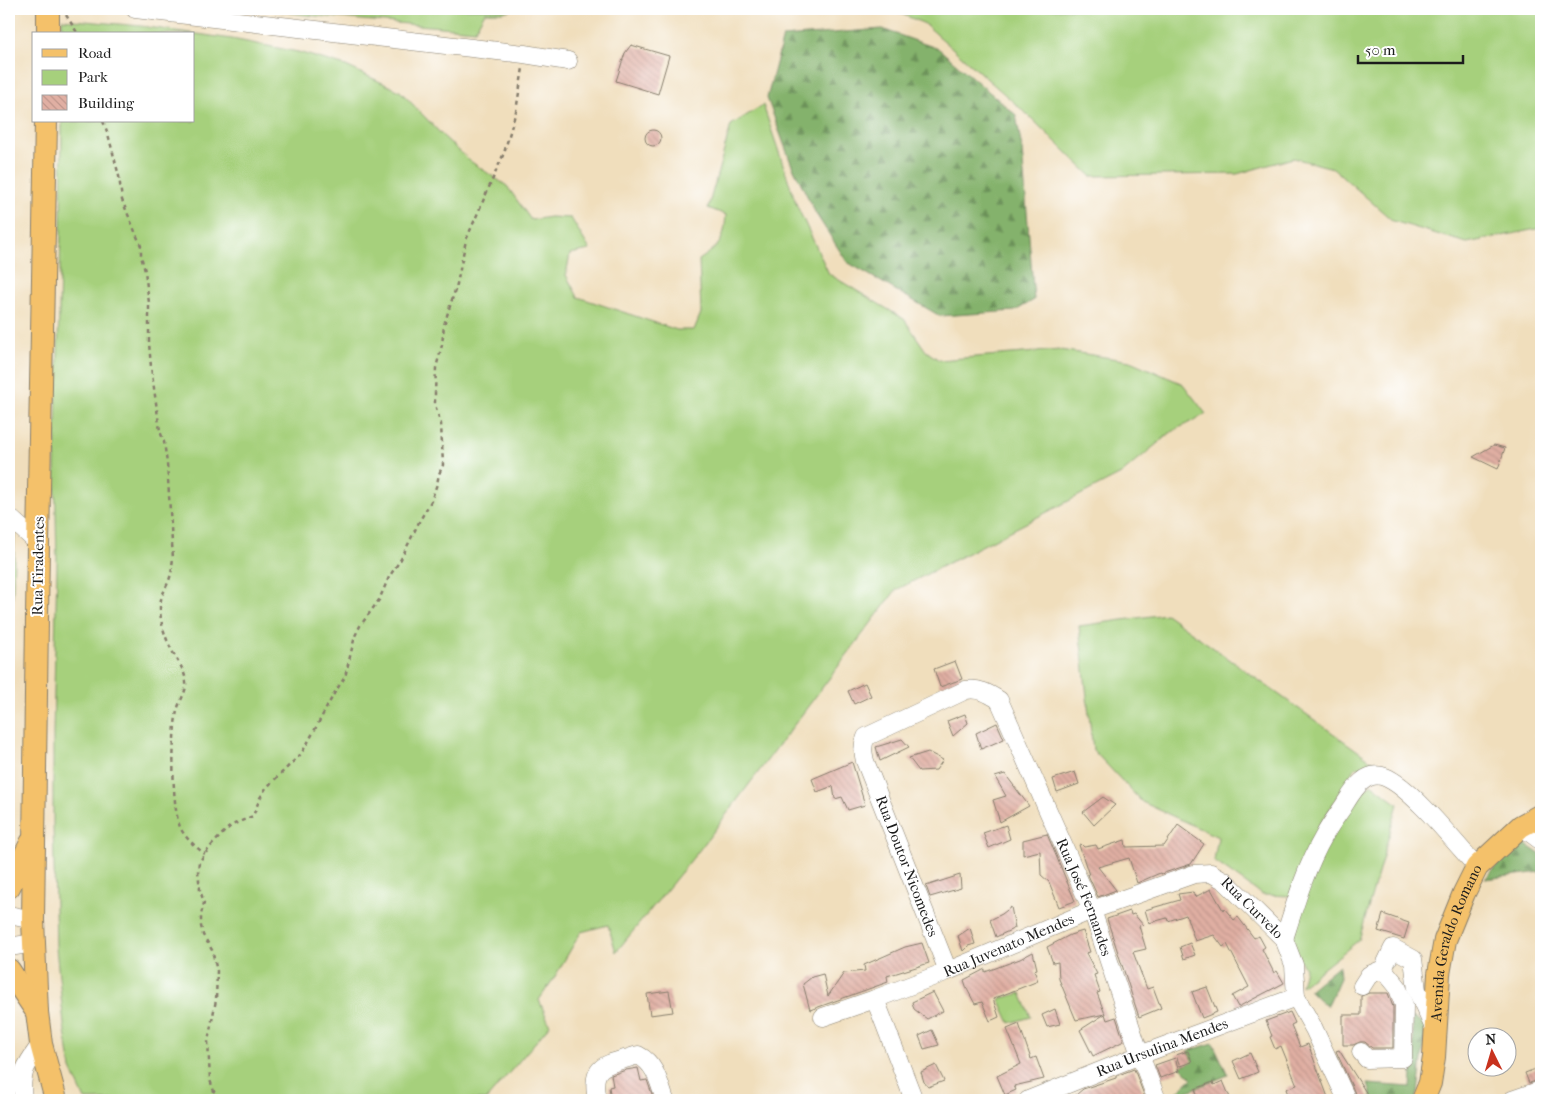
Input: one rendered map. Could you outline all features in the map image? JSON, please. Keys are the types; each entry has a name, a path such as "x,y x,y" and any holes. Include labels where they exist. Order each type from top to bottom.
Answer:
{"main road":[{"path":"48,9 48,32"},
{"name":"Rua Tiradentes","path":"37,1012 33,920 46,122"},
{"name":"Avenida Geraldo Romano","path":"1423,1100 1430,1083 1438,974 1445,940 1464,892 1477,867 1521,826 1541,815"},
{"path":"9,887 34,838"},
{"path":"9,970 37,1012 41,1044 56,1100"}],"street":[{"path":"136,9 524,54 568,61"},
{"path":"9,517 38,542"},
{"name":"Rua José Fernandes","path":"865,761 863,751 866,737 966,690 973,689 987,692 999,700 1092,910 1157,1100"},
{"name":"Rua Doutor Nicomedes","path":"865,761 948,971"},
{"path":"1284,938 1302,886 1323,836 1357,786 1366,778 1374,775 1384,777 1399,786 1420,804 1477,867"},
{"path":"1521,826 1541,841"},
{"name":"Rua Curvelo","path":"1194,874 1211,873 1225,881 1284,938 1294,966 1296,997 1317,1035 1347,1100"},
{"name":"Rua Juvenato Mendes","path":"823,1017 948,971 1092,910 1194,874"},
{"path":"9,915 33,920"},
{"path":"9,946 34,943"},
{"path":"1362,986 1369,975 1383,969 1393,948 1412,959 1417,990 1435,1030"},
{"path":"1361,1052 1367,1059 1403,1058 1404,1005 1397,986 1383,969"},
{"name":"Rua Ursulina Mendes","path":"1028,1100 1140,1054 1296,997"},
{"path":"875,999 914,1100"},
{"path":"23,1100 22,1073 28,1061 41,1044"},
{"path":"597,1100 595,1076 601,1068 638,1055 647,1060 655,1072 665,1100"},
{"path":"1512,1100 1541,1090"}],"path":[{"path":"217,1100 210,1080 208,1041 216,1000 217,971 212,950 203,935 201,926 201,914 204,903 200,890 199,862 218,838 232,825 253,816 266,788 300,755 306,746 345,677 358,631 379,600 389,577 401,559 431,501 443,465 441,424 435,405 435,393 436,368 444,334 444,324 457,284 466,240 504,153 516,111 524,54"},
{"path":"103,122 119,176 122,200 141,246 149,303 151,367 157,397 160,431 164,442 167,463 173,559 171,574 162,596 160,606 161,618 168,642 183,671 186,682 177,710 174,735 174,778 177,815 181,829 189,840 205,854"}],"green space":[{"path":"262,9 515,9 503,12 485,12 475,30 306,15"},
{"path":"890,9 1541,9 1541,228 1467,243 1393,221 1333,168 1293,158 1237,174 1091,176 1028,115 925,24"},
{"path":"62,19 183,32 62,32"},
{"path":"882,29 939,49 1016,115 1022,149 1034,300 1015,311 940,316 847,262 816,214 791,163 767,98 783,37"},
{"path":"195,34 232,39 298,52 346,66 400,91 470,161 507,186 531,220 550,217 571,218 590,250 570,254 566,275 578,297 677,330 694,330 701,313 699,260 717,246 724,231 726,215 708,208 731,125 763,105 797,206 829,274 904,319 926,351 939,360 1060,350 1130,361 1183,384 1206,414 1171,432 1121,474 896,590 701,848 616,952 608,925 581,932 539,1000 550,1025 486,1100 85,1100 71,1069 64,1025 56,948 53,734 57,564 55,466 62,122 195,122"},
{"path":"9,523 15,528 9,706"},
{"path":"1166,614 1386,771 1356,767 1319,827 1294,896 1262,895 1214,861 1218,837 1142,802 1093,750 1079,626"},
{"path":"1372,784 1398,804 1359,940 1301,986 1305,968 1288,940 1316,861 1357,795"},
{"path":"1519,840 1541,855 1541,872 1485,879"},
{"path":"1339,965 1340,978 1327,1007 1309,990"},
{"path":"1021,993 1031,1017 1010,1023 999,999"},
{"path":"1412,1017 1426,1026 1418,1093 1415,1100 1373,1100 1368,1084 1411,1087 1414,1048"},
{"path":"1213,1043 1228,1075 1171,1098 1192,1078 1180,1066 1191,1062 1188,1051"}],"building":[{"path":"631,45 669,56 658,94 616,81 625,53"},
{"path":"653,130 659,132 661,138 659,144 653,146 647,144 645,138 647,132"},
{"path":"1494,445 1505,448 1498,469 1473,457"},
{"path":"955,661 962,679 940,687 934,669"},
{"path":"865,683 871,696 854,704 848,691"},
{"path":"965,714 968,723 953,736 947,721"},
{"path":"997,723 1004,739 981,749 976,733"},
{"path":"902,739 909,747 880,761 876,747"},
{"path":"928,752 943,760 936,770 919,771 909,758"},
{"path":"852,762 865,805 848,810 842,797 835,799 833,786 817,792 812,779"},
{"path":"1075,772 1079,784 1057,792 1053,779"},
{"path":"1005,774 1029,806 1000,822 993,800 1006,796 995,777"},
{"path":"1103,797 1115,805 1094,825 1083,812"},
{"path":"1006,825 1010,839 989,848 983,833"},
{"path":"1178,825 1204,844 1191,864 1160,873 1137,883 1129,858 1098,867 1116,890 1098,897 1088,875 1079,845 1081,844 1084,847 1096,845 1098,849 1125,840 1126,847 1164,846"},
{"path":"1047,834 1075,901 1059,907 1049,882 1041,875 1040,851 1023,855 1023,840"},
{"path":"960,875 961,888 930,897 926,886"},
{"path":"1211,889 1223,910 1224,908 1234,920 1238,917 1254,938 1259,936 1265,947 1262,949 1274,973 1277,971 1284,983 1238,1007 1232,996 1249,987 1227,944 1223,947 1214,935 1195,941 1186,915 1168,921 1167,918 1149,923 1145,910 1180,900 1178,894 1193,892 1195,897"},
{"path":"1011,907 1015,928 996,937 990,920"},
{"path":"1130,911 1131,915 1134,914 1143,925 1139,926 1146,949 1133,952 1147,989 1153,987 1161,1008 1139,1017 1107,919"},
{"path":"1383,914 1409,923 1404,939 1378,931"},
{"path":"970,928 975,944 968,946 963,951 958,936"},
{"path":"1083,931 1090,952 1086,953 1097,974 1094,975 1100,992 1097,993 1105,1014 1076,1020 1059,979 1058,962 1053,963 1047,947 1070,935"},
{"path":"922,943 929,963 887,976 888,982 810,1010 803,984 812,977 823,974 828,996 844,973 865,971 864,965 905,947"},
{"path":"1190,943 1195,955 1184,959 1180,947"},
{"path":"1033,952 1037,969 1034,970 1038,981 993,999 999,1017 990,1021 982,1002 975,1004 964,980 985,969 985,972"},
{"path":"1207,987 1217,1012 1202,1018 1192,992"},
{"path":"669,991 673,1012 650,1015 647,994"},
{"path":"933,992 943,1011 927,1019 914,1009 912,1002"},
{"path":"1369,993 1388,993 1393,1007 1393,1048 1372,1048 1365,1042 1343,1045 1343,1015 1361,1015 1361,996"},
{"path":"1055,1009 1060,1024 1047,1027 1042,1015"},
{"path":"1290,1012 1295,1023 1291,1025 1300,1047 1308,1044 1329,1100 1290,1100 1286,1089 1297,1085 1281,1046 1275,1049 1266,1021"},
{"path":"1105,1014 1107,1020 1116,1017 1124,1041 1093,1056 1080,1030"},
{"path":"1019,1024 1031,1059 1036,1057 1044,1079 1014,1086 1016,1090 1005,1095 997,1076 1021,1064 1007,1029"},
{"path":"932,1030 939,1045 924,1049 919,1036"},
{"path":"1339,1050 1371,1100 1358,1100 1336,1051"},
{"path":"1188,1051 1192,1062 1180,1066 1176,1055"},
{"path":"1250,1053 1258,1072 1241,1079 1233,1061"},
{"path":"1175,1058 1179,1071 1160,1078 1155,1065"},
{"path":"936,1065 944,1081 928,1087 924,1082 921,1072"},
{"path":"638,1068 641,1081 647,1080 654,1100 611,1100 609,1087 613,1086 611,1075"},
{"path":"1538,1068 1541,1080 1529,1083 1525,1073"},
{"path":"1134,1069 1146,1100 1070,1100 1083,1089 1116,1078 1116,1076"},
{"path":"1223,1081 1231,1100 1199,1100 1195,1089 1213,1082 1214,1085"}]}
